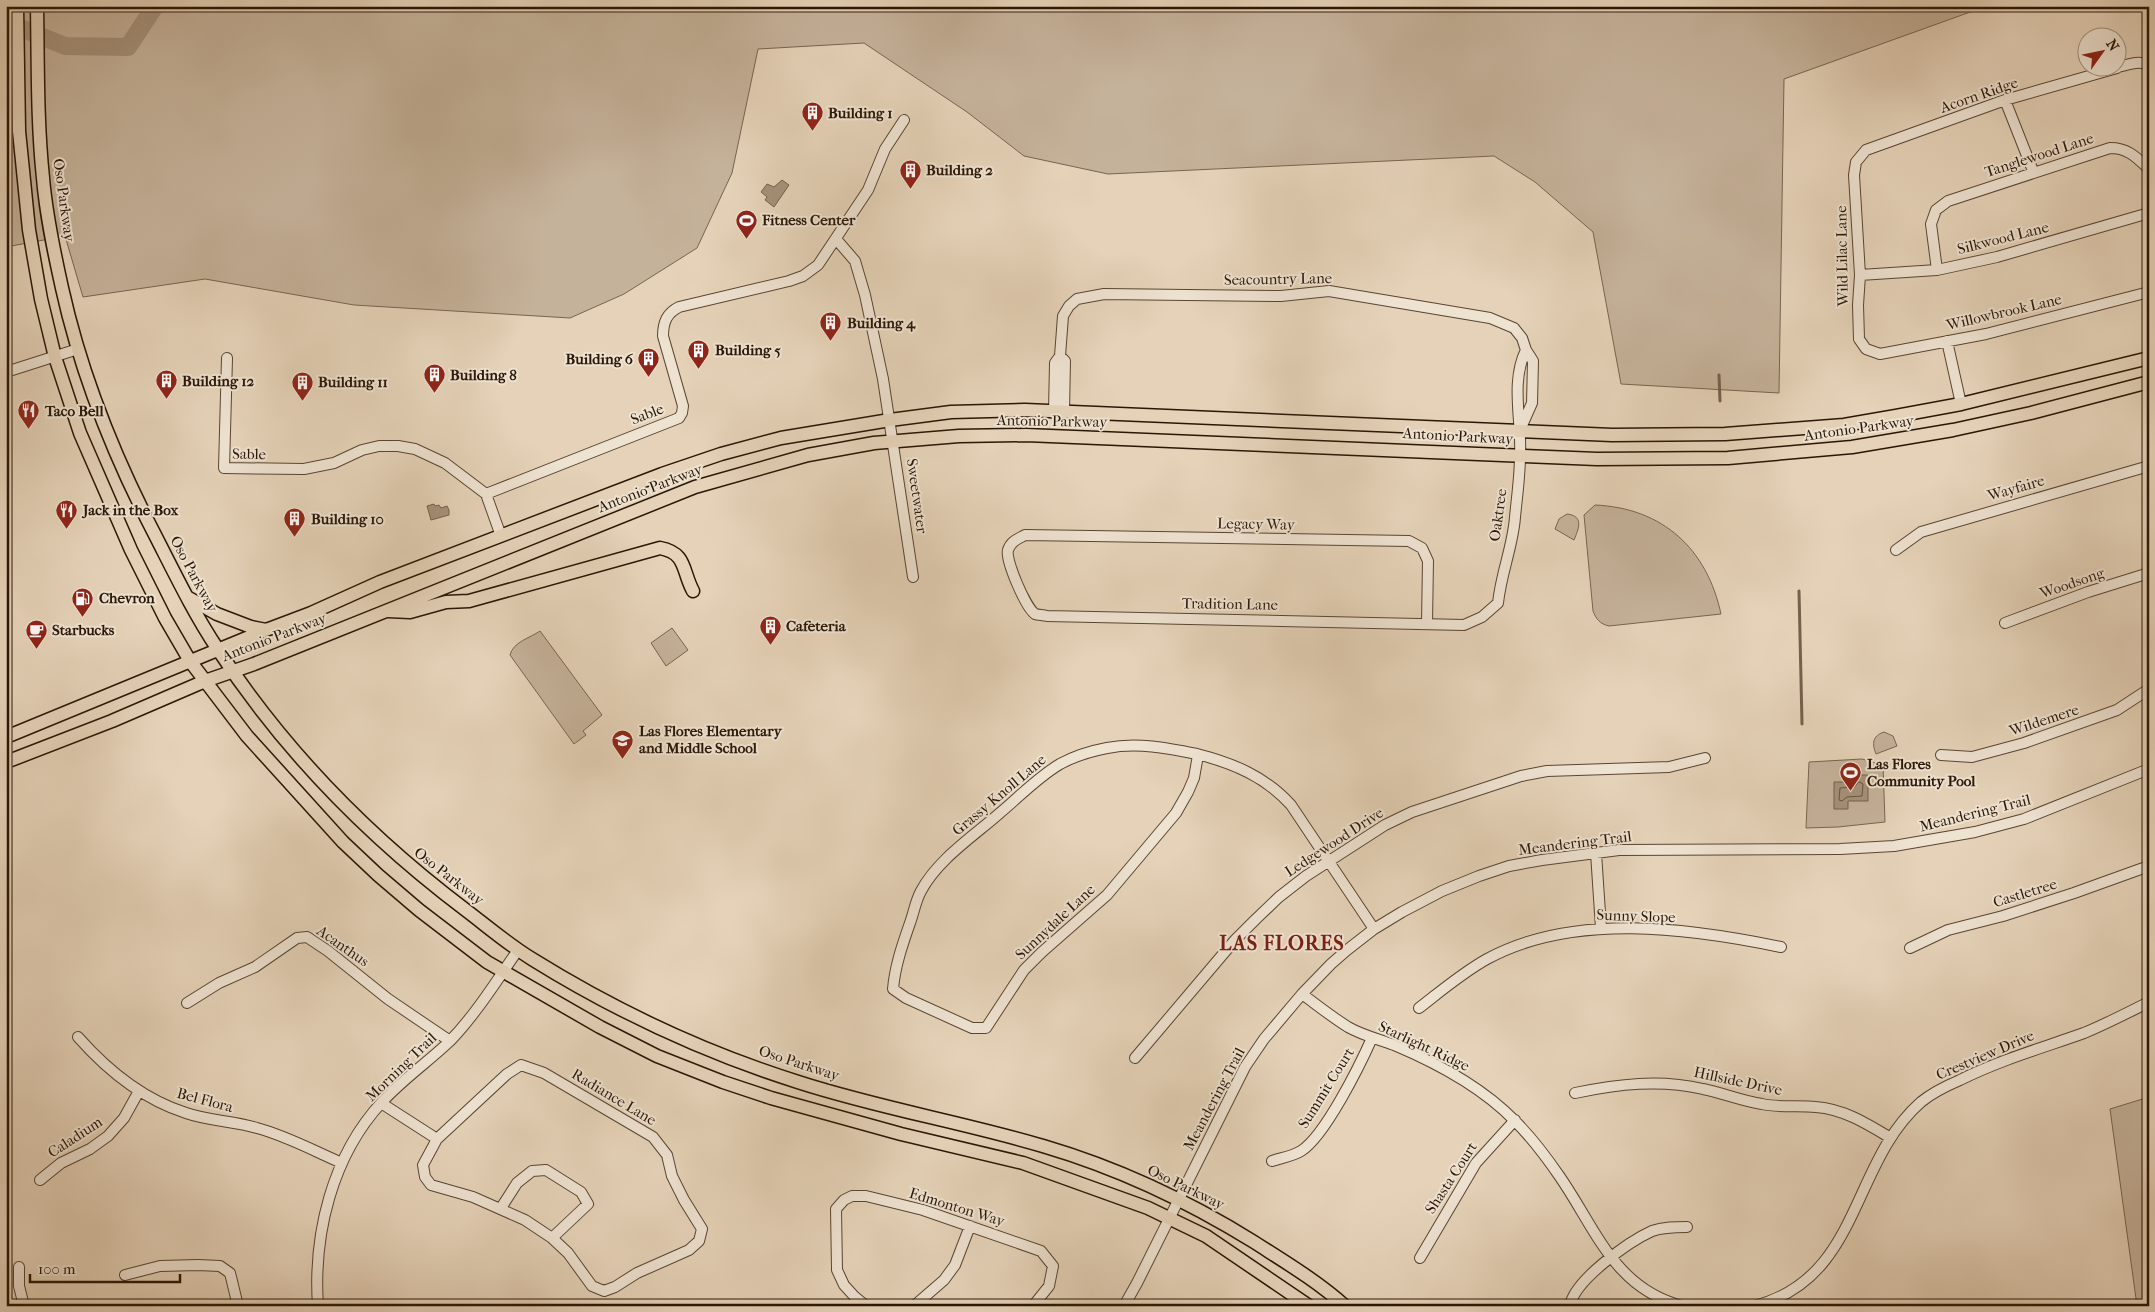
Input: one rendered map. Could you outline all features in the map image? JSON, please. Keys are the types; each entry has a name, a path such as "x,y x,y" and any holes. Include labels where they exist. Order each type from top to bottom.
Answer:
{"main road":[{"path":"17,6 19,131 29,230 41,299 55,357 80,433 120,526 165,618 190,661 247,736 343,842 419,910 503,972 600,1027 649,1052 723,1082 770,1098 891,1132 1023,1163 1102,1190 1170,1217 1232,1252 1308,1306"},
{"name":"Oso Parkway","path":"37,6 39,133 43,182 62,290 90,391 125,476 187,597 219,651 300,757 371,832 419,875 518,950 564,978 642,1018 693,1042 797,1082 1047,1147 1113,1170 1179,1199 1216,1219 1294,1266 1345,1306"},
{"name":"Antonio Parkway","path":"7,740 190,661 311,613 380,582 662,474 721,454 781,438 951,412 1059,411 1612,435 1725,434 1844,425 1961,404 2149,358"},
{"name":"Antonio Parkway","path":"6,762 695,487 808,455 893,440 1026,435 1597,459 1728,458 1846,448 1953,430 2032,413 2149,382"},
{"path":"386,610 410,612 446,602 469,601 660,548 670,550 683,563 693,591"},
{"path":"187,597 218,614 250,627 266,630"}],"street":[{"name":"Acorn Ridge","path":"2128,64 2144,62 2149,65"},
{"name":"Acorn Ridge","path":"1856,162 1866,150 2005,100 2080,78"},
{"path":"2005,100 2033,171"},
{"name":"Sable","path":"227,358 224,468 312,468 334,463 362,450 379,446 398,446 415,449 444,463 486,494 679,418 683,406 663,336 663,326 672,311 679,307 705,300 789,281 803,276 818,265 868,190 885,149 904,120"},
{"name":"Tanglewood Lane","path":"1937,270 1931,224 1936,210 1948,201 2033,171 2110,148 2122,148 2131,152 2149,169"},
{"name":"Wild Lilac Lane","path":"1856,162 1854,175 1860,275 1858,305 1859,339 1866,349"},
{"name":"Silkwood Lane","path":"1860,275 1937,270 1997,257 2149,214"},
{"path":"836,239 855,261 865,294 890,420"},
{"name":"Seacountry Lane","path":"1059,411 1065,361 1060,356 1063,316 1069,306 1077,299 1104,294 1281,296 1329,291 1490,318 1514,328 1522,338 1526,350 1533,361 1532,402 1520,431"},
{"name":"Willowbrook Lane","path":"1866,349 1880,354 1947,342 1986,334 2149,292"},
{"path":"1947,342 1961,404"},
{"path":"6,372 78,349"},
{"name":"Sweetwater","path":"890,420 913,577"},
{"name":"Oaktree","path":"1498,603 1500,583 1515,519 1520,431"},
{"name":"Wayfaire","path":"1896,550 1921,532 2149,466"},
{"path":"486,494 501,536"},
{"name":"Legacy Way","path":"1014,541 1026,535 1409,541 1422,548 1428,561 1428,623"},
{"name":"Tradition Lane","path":"1014,541 1008,551 1009,562 1028,606 1036,614 1057,616 1464,624 1482,616 1498,603"},
{"name":"Woodsong","path":"2005,624 2079,596 2149,573"},
{"name":"Wildemere","path":"1941,755 1972,757 2024,744 2117,710 2149,690"},
{"name":"Grassy Knoll Lane","path":"893,990 895,968 916,902 930,876 1043,776 1061,764 1107,748 1152,746 1218,759 1243,769 1274,787 1292,805 1374,929"},
{"name":"Sunnydale Lane","path":"893,990 906,998 972,1028 986,1028 1024,970 1107,895 1176,813 1194,778 1198,755"},
{"name":"Ledgewood Drive","path":"1135,1058 1234,940 1279,897 1330,860 1385,825 1412,812 1521,776 1547,771 1669,767 1705,758"},
{"name":"Meandering Trail","path":"1124,1306 1245,1067 1264,1039 1302,994 1331,964 1374,929 1442,891 1509,866 1619,850 1840,849 1894,846 1975,832 2024,819 2149,770"},
{"path":"1596,853 1601,928"},
{"name":"Castletree","path":"1910,948 1948,930 2003,916 2149,866"},
{"name":"Sunny Slope","path":"1419,1008 1457,977 1488,958 1526,943 1561,934 1601,928 1714,935 1781,947"},
{"name":"Acanthus","path":"187,1002 219,983 255,967 297,938 307,937 388,998 450,1041"},
{"name":"Morning Trail","path":"318,1306 317,1262 322,1223 342,1164 368,1121 381,1104 450,1041 518,950"},
{"name":"Starlight Ridge","path":"1302,994 1349,1027 1441,1067 1477,1088 1515,1120 1560,1178 1611,1258"},
{"name":"Crestview Drive","path":"1754,1306 1792,1291 1812,1276 1828,1258 1847,1226 1889,1137 1922,1101 1942,1088 2003,1060 2114,1020 2149,1002"},
{"name":"Bel Flora","path":"78,1037 119,1078 162,1104 186,1114 256,1127 283,1136 342,1164"},
{"name":"Summit Court","path":"1272,1161 1301,1151 1318,1134 1360,1066 1372,1038"},
{"name":"Radiance Lane","path":"522,1065 544,1073 652,1137 667,1155 672,1176 702,1229 699,1241 689,1250 637,1273 615,1287 604,1291 592,1286 568,1252 552,1238 525,1220 501,1208 474,1197 431,1185 425,1176 423,1165 437,1139 507,1074 522,1065"},
{"name":"Hillside Drive","path":"1575,1093 1612,1085 1645,1083 1679,1085 1704,1089 1738,1100 1765,1105 1815,1106 1834,1109 1868,1124 1889,1137"},
{"name":"Caladium","path":"40,1180 61,1162 90,1149 108,1136 124,1118 139,1091"},
{"path":"381,1104 437,1139"},
{"name":"Shasta Court","path":"1420,1258 1476,1164 1515,1120"},
{"path":"501,1208 517,1184 532,1171 546,1170 581,1192 588,1204 552,1238"},
{"name":"Edmonton Way","path":"866,1306 844,1285 837,1270 836,1209 844,1200 852,1196 866,1196 923,1210 1041,1251 1053,1266 1049,1286 1033,1306"},
{"path":"914,1306 944,1280 955,1265 970,1226"},
{"path":"1570,1306 1582,1284 1611,1258 1653,1231 1687,1227"},
{"path":"1611,1258 1632,1280 1649,1292 1682,1306"},
{"path":"125,1275 160,1266 220,1266 230,1273 238,1306"},
{"path":"19,1267 19,1286 24,1306"}],"shaded area":[{"path":"6,6 1987,6 1784,79 1779,393 1621,384 1593,232 1535,182 1494,156 1108,174 1024,156 967,112 864,43 758,49 732,173 697,248 624,294 570,318 354,305 205,279 83,297 65,236 6,247"},
{"path":"1595,505 1619,508 1641,514 1661,524 1678,536 1693,552 1705,570 1721,614 1609,626 1599,621 1593,611 1584,515"},
{"path":"1567,514 1576,517 1579,523 1574,540 1555,529 1559,519"},
{"path":"672,628 688,650 666,666 651,643"},
{"path":"540,631 602,715 583,731 586,735 574,744 510,655 518,644"},
{"path":"1884,732 1893,736 1897,746 1876,754 1874,747 1875,738"},
{"path":"1862,759 1883,765 1885,822 1806,828 1809,762"},
{"path":"2149,1097 2149,1306 2137,1306 2110,1109"}],"water":[{"path":"782,180 789,185 774,207 765,200 767,197 761,192 767,184 774,187"},
{"path":"434,504 435,506 439,505 441,508 447,506 449,515 431,520 427,506"},
{"name":"Las Flores Community Pool","path":"1854,775 1868,775 1868,801 1848,801 1848,809 1834,809 1834,782 1854,782"}],"waterway":[{"path":"6,22 65,46 128,47 155,6"},
{"path":"1719,375 1720,401"},
{"path":"1799,591 1802,724"}],"place":[{"name":"Building 1","path":"812,132"},
{"name":"Building 2","path":"910,189"},
{"name":"Fitness Center","path":"746,239"},
{"name":"Building 4","path":"831,342"},
{"name":"Building 5","path":"699,369"},
{"name":"Building 6","path":"649,378"},
{"name":"Building 8","path":"434,394"},
{"name":"Building 12","path":"166,400"},
{"name":"Building 11","path":"302,401"},
{"name":"Taco Bell","path":"29,430"},
{"name":"Jack in the Box","path":"67,529"},
{"name":"Building 10","path":"295,538"},
{"name":"Chevron","path":"83,617"},
{"name":"Cafeteria","path":"770,645"},
{"name":"Starbucks","path":"36,649"},
{"name":"Las Flores Elementary and Middle School","path":"623,759"},
{"name":"Las Flores Community Pool","path":"1851,792"}],"district":[{"name":"LAS FLORES","path":"1282,943"}]}
